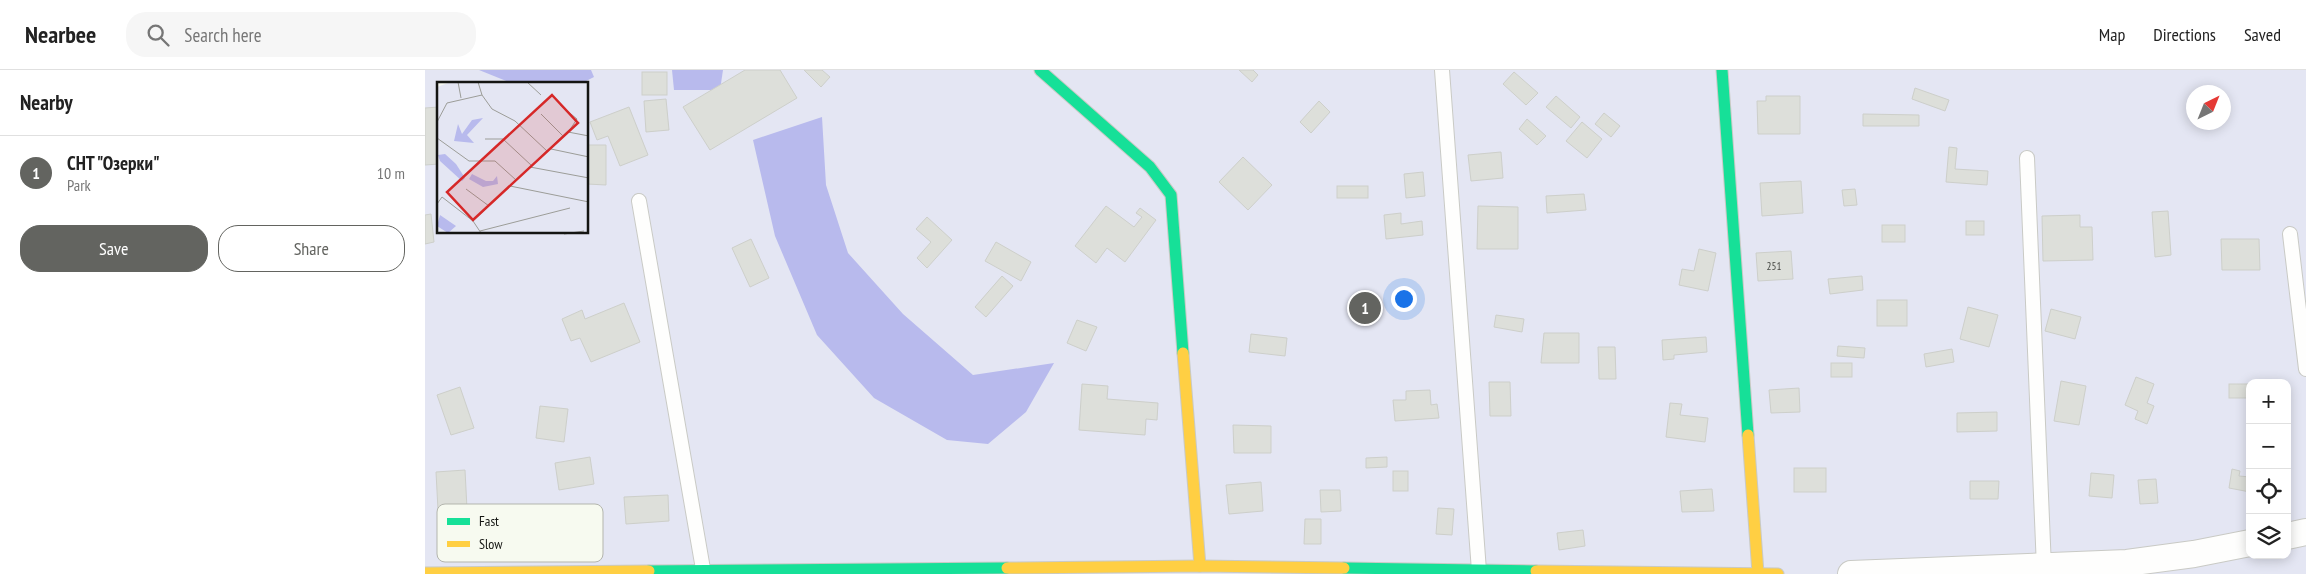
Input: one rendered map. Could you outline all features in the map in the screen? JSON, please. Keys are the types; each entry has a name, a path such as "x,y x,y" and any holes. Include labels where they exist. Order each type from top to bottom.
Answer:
{"street":[{"path":"1040,70 1150,167 1171,195 1200,566"},
{"path":"1722,70 1758,573"},
{"path":"2291,535 2306,532"},
{"path":"1851,574 2044,568 2131,569 2246,544"},
{"path":"425,572 703,569 1083,571 1200,566 1448,572 1777,574"}],"lane":[{"path":"1443,70 1479,571"},
{"path":"2027,158 2044,568"},
{"path":"639,202 703,569"},
{"path":"2290,234 2306,369"}],"shaded area":[{"path":"425,70 2306,70 2306,574 425,574"}],"water":[{"path":"479,70 591,70 594,77 584,82 509,82"},
{"path":"672,70 723,70 720,90 674,90"},
{"path":"822,117 826,185 848,253 903,314 973,375 1054,363 1026,412 988,444 947,440 874,398 817,335 775,236 753,140"}],"building":[{"path":"745,70 780,70 797,98 710,150 683,107"},
{"path":"804,70 822,70 830,77 821,87"},
{"path":"1239,70 1253,70 1258,75 1252,82"},
{"path":"642,72 667,72 667,95 642,95"},
{"path":"1514,72 1538,93 1526,105 1503,84"},
{"path":"1915,88 1949,100 1945,111 1912,99"},
{"path":"1556,96 1580,117 1571,128 1546,107"},
{"path":"1766,96 1800,96 1800,134 1758,134 1757,101 1766,101"},
{"path":"666,99 669,130 646,132 644,101"},
{"path":"1319,101 1330,112 1311,133 1300,122"},
{"path":"437,107 437,164 425,165 425,108"},
{"path":"629,107 648,155 620,166 608,136 597,140 590,122"},
{"path":"1604,113 1620,126 1611,137 1595,124"},
{"path":"1863,114 1919,115 1919,126 1863,126"},
{"path":"1527,119 1546,136 1537,145 1519,129"},
{"path":"1582,122 1602,139 1587,158 1566,141"},
{"path":"589,145 606,145 606,185 589,184"},
{"path":"1949,147 1957,148 1955,169 1988,171 1987,185 1946,182"},
{"path":"1501,152 1503,178 1471,181 1468,155"},
{"path":"1243,157 1272,185 1248,210 1219,182"},
{"path":"1423,172 1425,196 1406,198 1404,174"},
{"path":"1801,181 1803,213 1762,216 1760,183"},
{"path":"1337,186 1368,186 1368,198 1337,198"},
{"path":"1855,189 1857,205 1844,206 1842,190"},
{"path":"1584,194 1586,210 1547,213 1546,196"},
{"path":"1106,206 1134,227 1142,217 1136,213 1140,208 1156,220 1125,262 1107,248 1096,263 1075,246"},
{"path":"1478,206 1518,207 1518,249 1477,249"},
{"path":"2168,211 2171,255 2155,257 2152,212"},
{"path":"1401,213 1401,224 1422,221 1423,235 1386,239 1384,215"},
{"path":"431,214 434,242 425,244 425,215"},
{"path":"2080,215 2080,227 2092,227 2093,260 2043,261 2042,216"},
{"path":"927,217 952,240 927,268 917,258 931,242 916,229"},
{"path":"1966,221 1984,221 1984,235 1966,235"},
{"path":"1882,225 1905,225 1905,242 1882,242"},
{"path":"751,239 769,278 750,287 732,248"},
{"path":"2221,239 2259,239 2260,270 2222,270"},
{"path":"996,242 1031,262 1021,281 985,261"},
{"path":"1699,249 1716,253 1708,291 1679,285 1682,269 1694,271"},
{"path":"1791,251 1793,279 1758,281 1756,253"},
{"path":"1002,276 1013,286 986,317 975,307"},
{"path":"1862,276 1863,290 1830,294 1828,279"},
{"path":"1877,300 1907,300 1907,326 1877,326"},
{"path":"624,303 640,342 591,362 580,338 571,341 562,319 582,310 585,319"},
{"path":"1968,307 1998,315 1989,347 1960,339"},
{"path":"2051,309 2081,317 2075,339 2045,331"},
{"path":"1496,315 1524,319 1522,332 1494,327"},
{"path":"1077,320 1097,327 1086,351 1067,343"},
{"path":"1544,333 1579,333 1579,363 1541,363"},
{"path":"1251,334 1287,338 1285,356 1249,352"},
{"path":"1706,337 1707,352 1674,355 1674,359 1663,360 1662,340"},
{"path":"1838,346 1865,348 1864,358 1837,356"},
{"path":"1598,347 1615,347 1616,379 1599,379"},
{"path":"1952,349 1954,362 1926,367 1924,354"},
{"path":"1831,363 1852,363 1852,377 1831,377"},
{"path":"2136,377 2154,384 2147,403 2154,406 2147,424 2135,419 2138,411 2125,405"},
{"path":"2061,381 2086,386 2079,425 2054,421"},
{"path":"1489,382 1510,382 1511,416 1490,416"},
{"path":"1082,384 1108,386 1107,399 1158,403 1157,420 1146,419 1145,435 1079,430"},
{"path":"2229,384 2246,384 2246,398 2229,398"},
{"path":"460,387 474,428 451,435 437,395"},
{"path":"1799,388 1800,412 1771,413 1769,390"},
{"path":"1430,390 1431,405 1437,404 1439,418 1395,421 1393,400 1406,400 1406,391"},
{"path":"1670,403 1682,404 1680,415 1708,418 1705,442 1666,437"},
{"path":"540,406 568,409 564,442 536,438"},
{"path":"1997,412 1997,431 1957,432 1957,413"},
{"path":"1233,425 1271,426 1271,453 1234,453"},
{"path":"590,457 594,484 559,490 555,463"},
{"path":"1387,457 1387,467 1366,468 1366,458"},
{"path":"1794,468 1826,468 1826,492 1794,492"},
{"path":"2232,469 2240,471 2239,476 2246,477 2246,491 2229,488"},
{"path":"465,470 467,504 438,504 436,472"},
{"path":"1393,471 1408,471 1408,491 1393,491"},
{"path":"2091,473 2114,475 2112,498 2089,496"},
{"path":"2156,479 2158,503 2140,504 2138,480"},
{"path":"1970,481 1999,481 1998,499 1970,499"},
{"path":"1261,482 1263,511 1229,514 1226,485"},
{"path":"1712,489 1714,511 1682,512 1680,491"},
{"path":"1320,490 1340,490 1341,511 1321,512"},
{"path":"668,495 669,521 626,524 624,497"},
{"path":"1438,508 1454,509 1452,535 1436,534"},
{"path":"1305,519 1321,519 1321,544 1304,544"},
{"path":"1583,530 1585,546 1559,550 1557,533"}],"traffic: fast":[{"path":"1040,70 1150,167 1171,195 1183,353"},
{"path":"1722,70 1748,435"},
{"path":"649,571 1007,568"},
{"path":"1344,568 1536,571"}],"traffic: slow":[{"path":"1183,353 1200,566"},
{"path":"1748,435 1758,573"},
{"path":"1007,568 1200,566 1344,568"},
{"path":"425,573 649,571"},
{"path":"1536,571 1778,574"}],"place":[{"name":"СНТ \"Озерки\"","path":"1365,308"}]}
